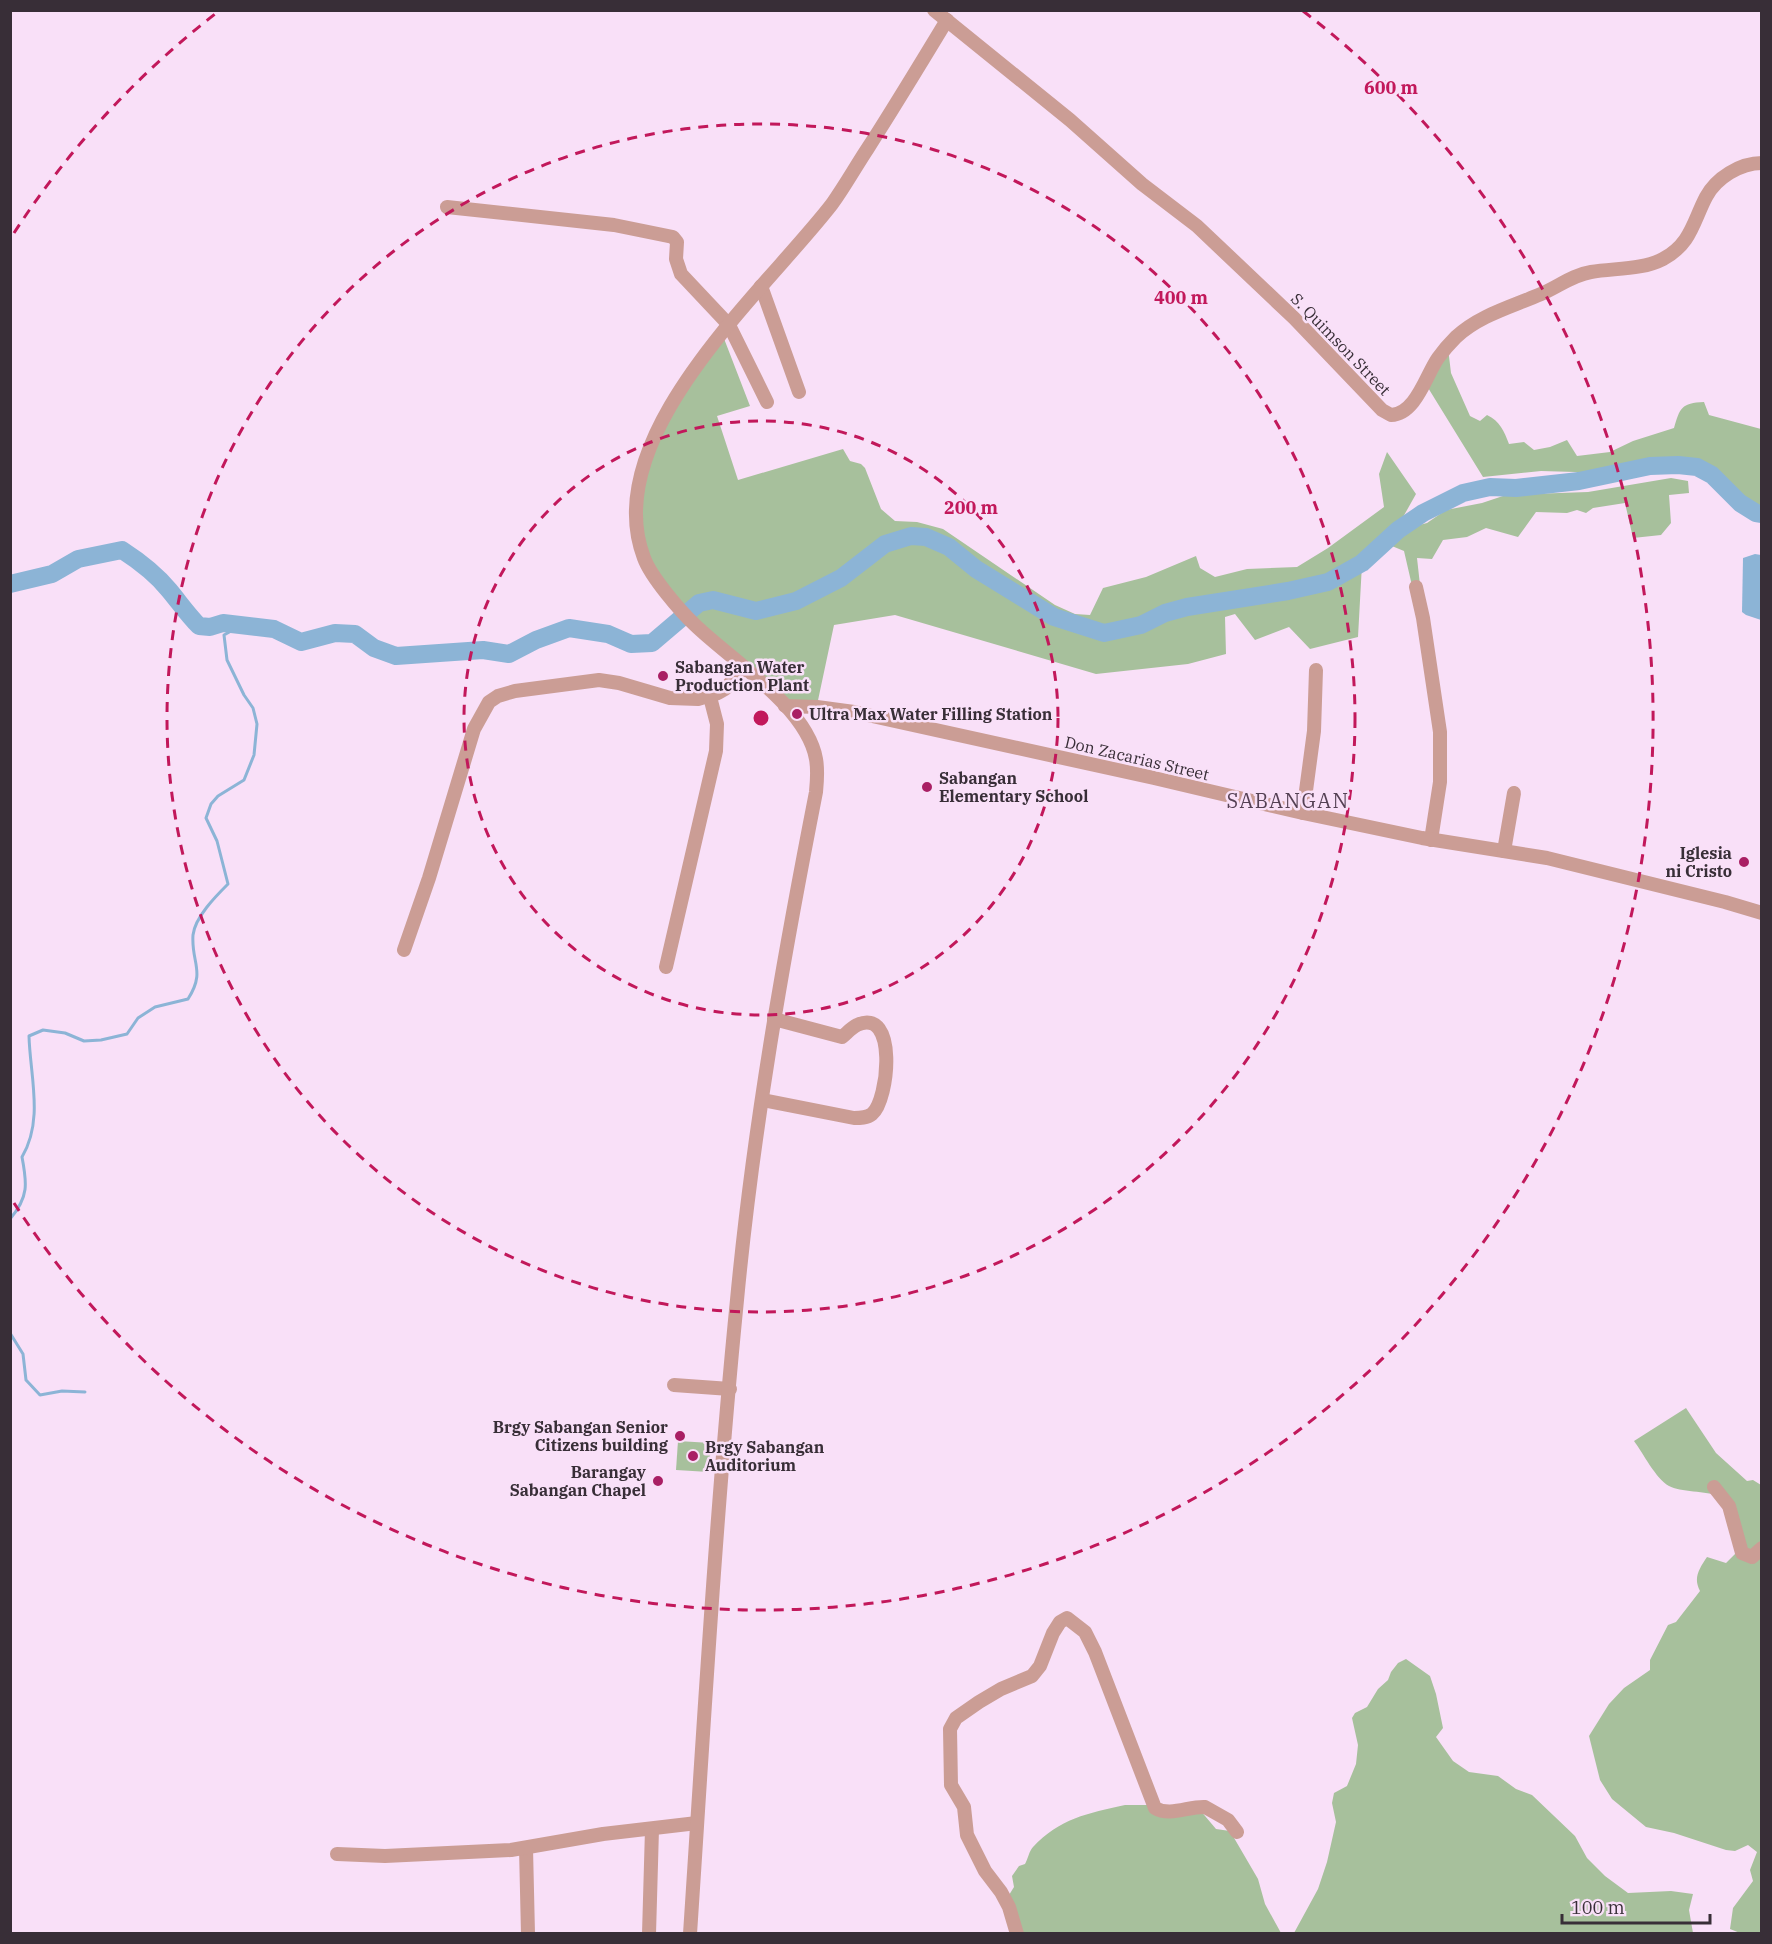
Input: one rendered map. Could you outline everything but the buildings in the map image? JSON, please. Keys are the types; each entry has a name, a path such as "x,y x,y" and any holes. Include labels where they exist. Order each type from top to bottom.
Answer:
{"street":[{"name":"S. Quimson Street","path":"934,10 1070,120 1142,184 1197,226 1294,318 1382,410 1391,416 1401,413 1409,406 1438,357 1472,324 1579,275 1644,265 1674,253 1695,225 1706,196 1718,183 1740,167 1761,163"},
{"path":"690,1934 737,1299 774,1019 817,782 816,760 810,741 785,706 744,667 693,624 655,578 644,558 636,518 638,483 642,467 661,424 684,386 729,325 834,202 947,20"},
{"path":"447,207 614,225 671,236 677,242 676,259 681,274 729,325 767,402"},
{"path":"761,286 799,392"},
{"path":"1416,587 1423,618 1440,732 1440,782 1431,840"},
{"path":"404,950 429,878 474,729 489,702 506,693 550,685 599,680 619,683 670,698 710,697 725,688 744,667"},
{"path":"1303,813 1314,731 1316,670"},
{"path":"666,966 716,751 717,724 710,697"},
{"name":"Don Zacarias Street","path":"785,706 817,706 854,712 1431,840 1548,858 1761,913"},
{"path":"1504,851 1514,793"},
{"path":"763,1100 863,1118 872,1115 879,1103 886,1067 884,1041 875,1025 869,1023 858,1025 842,1037 774,1019"},
{"path":"674,1385 729,1389"},
{"path":"1714,1487 1729,1506 1742,1553 1752,1557 1761,1548"},
{"path":"1017,1934 1009,1907 978,1859 967,1835 964,1807 951,1785 949,1735 953,1722 980,1702 1001,1689 1032,1676 1040,1666 1053,1633 1064,1619 1067,1618 1079,1626 1095,1652 1155,1808 1163,1812 1205,1807 1228,1820 1237,1832"},
{"path":"337,1854 385,1856 511,1850 603,1834 697,1823"},
{"path":"649,1934 652,1829"},
{"path":"526,1848 528,1934"}],"green space":[{"path":"723,336 750,406 717,416 738,480 843,449 850,461 861,464 865,468 881,509 895,521 917,522 943,529 1055,605 1075,614 1090,615 1103,588 1146,577 1196,556 1200,568 1215,577 1247,569 1297,567 1328,548 1384,507 1379,474 1387,452 1416,494 1389,542 1404,529 1427,523 1446,510 1482,503 1506,495 1588,492 1671,478 1688,481 1689,493 1669,495 1671,523 1661,535 1633,538 1625,503 1593,508 1586,513 1577,510 1567,513 1536,512 1518,537 1486,528 1467,537 1443,540 1432,559 1417,558 1422,603 1416,603 1404,551 1387,544 1362,564 1358,637 1310,649 1289,627 1255,640 1235,614 1225,617 1226,654 1188,664 1096,674 895,615 834,625 817,705 778,703 691,624 633,531 656,437"},
{"path":"1448,348 1451,373 1470,416 1480,421 1487,415 1491,417 1501,427 1509,444 1524,442 1534,450 1567,440 1577,456 1610,452 1633,441 1674,428 1680,411 1686,405 1704,402 1709,415 1761,429 1761,514 1756,514 1745,504 1739,492 1716,472 1697,463 1675,458 1648,458 1595,475 1541,471 1483,477 1422,378"},
{"path":"1686,1408 1716,1453 1747,1481 1753,1480 1761,1485 1761,1933 1740,1933 1730,1929 1733,1908 1753,1881 1750,1870 1757,1852 1748,1845 1735,1851 1726,1850 1674,1833 1646,1827 1612,1799 1600,1780 1589,1736 1609,1704 1624,1688 1650,1670 1650,1660 1668,1625 1676,1622 1700,1591 1697,1578 1707,1557 1726,1563 1736,1553 1720,1496 1680,1489 1664,1483 1634,1441"},
{"name":"Brgy Sabangan Auditorium","path":"678,1441 711,1443 709,1472 676,1470"},
{"path":"1406,1659 1430,1676 1443,1728 1436,1737 1453,1761 1469,1772 1498,1776 1516,1789 1532,1795 1575,1836 1587,1858 1605,1876 1628,1893 1671,1891 1693,1894 1689,1910 1693,1933 1294,1933 1318,1889 1327,1862 1336,1822 1332,1803 1334,1793 1347,1786 1356,1764 1358,1745 1352,1718 1355,1713 1367,1707 1398,1663"},
{"path":"1125,1805 1200,1810 1216,1829 1230,1831 1258,1879 1265,1904 1281,1933 1010,1933 1004,1903 1014,1887 1012,1876 1019,1866 1025,1864 1033,1847 1053,1830 1075,1818"}],"water":[{"path":"1755,554 1761,555 1761,620 1742,612 1743,558"}],"waterway":[{"path":"10,584 52,574 78,559 122,550 159,579 199,626 210,627 223,623 274,629 301,642 335,633 355,634 374,648 396,656 483,650 509,654 536,640 569,628 608,634 631,644 652,643 699,603 713,600 756,611 796,601 841,578 885,544 911,536 926,537 949,547 976,569 1054,617 1104,633 1141,625 1165,613 1187,607 1288,591 1328,582 1362,563 1398,530 1423,513 1463,493 1490,487 1516,488 1579,481 1650,466 1678,465 1697,467 1712,475 1740,503 1762,514"},
{"path":"10,1219 21,1204 23,1197 25,1175 22,1157 33,1128 34,1098 29,1036 43,1030 65,1033 84,1041 127,1034 138,1018 155,1007 188,999 193,989 197,974 193,945 195,928 207,907 228,884 217,841 206,818 211,804 218,796 244,780 254,755 257,724 253,708 227,660 224,635 240,626"},
{"path":"10,1333 23,1354 26,1380 40,1395 62,1391 85,1392"}],"place":[{"name":"Sabangan Water Production Plant","path":"663,676"},
{"name":"Ultra Max Water Filling Station","path":"797,714"},
{"name":"Sabangan Elementary School","path":"927,787"},
{"name":"Iglesia ni Cristo","path":"1744,862"},
{"name":"Brgy Sabangan Senior Citizens building","path":"680,1436"},
{"name":"Brgy Sabangan Auditorium","path":"693,1456"},
{"name":"Barangay Sabangan Chapel","path":"658,1481"}],"district":[{"name":"SABANGAN","path":"1288,801"}]}
